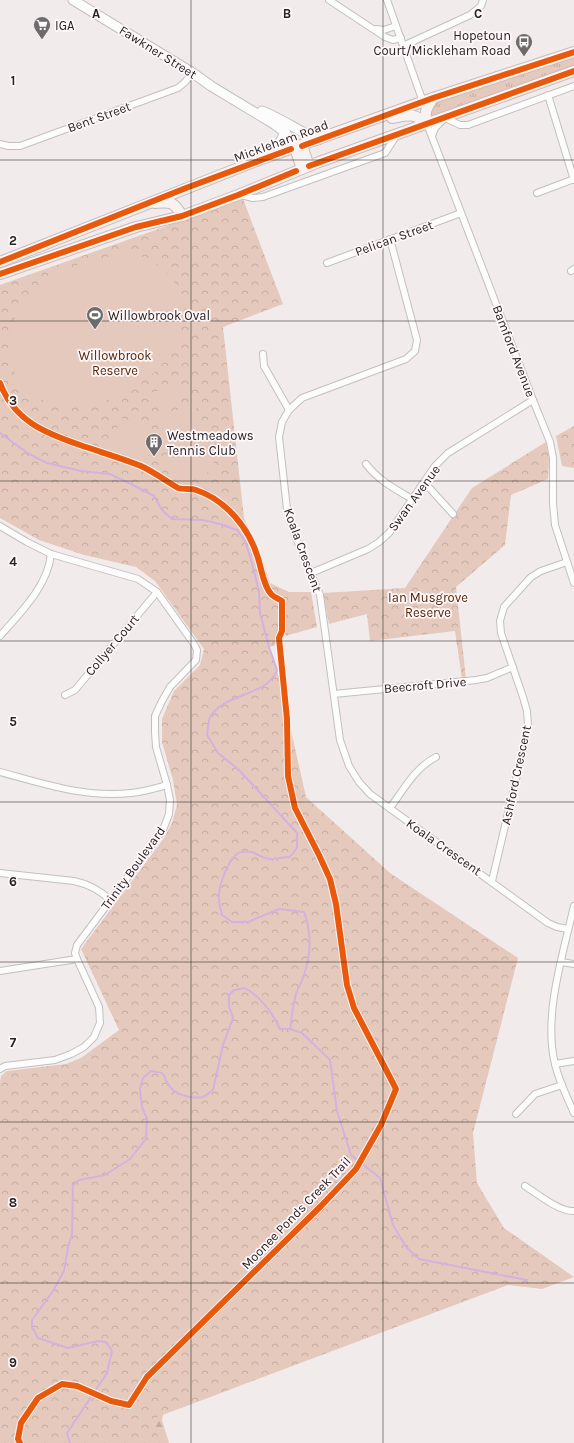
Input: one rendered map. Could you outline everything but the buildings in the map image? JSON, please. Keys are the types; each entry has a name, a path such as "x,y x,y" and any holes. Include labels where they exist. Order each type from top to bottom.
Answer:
{"main road":[{"name":"Mickleham Road","path":"0,262 256,161 433,98 574,52"},
{"path":"0,274 136,227 182,216 306,167 574,71"},
{"path":"427,124 425,114 433,98"},
{"path":"368,122 408,115 418,116 427,124"},
{"path":"298,147 306,167"},
{"path":"182,216 180,200 186,188"},
{"path":"147,203 171,202 177,206 182,216"},
{"path":"47,243 51,250 59,254"}],"street":[{"name":"Fawkner Street","path":"73,0 193,73 211,86 244,104 285,132 298,147"},
{"path":"330,0 385,37 393,40 401,38"},
{"path":"387,0 422,102"},
{"path":"403,46 470,15 480,6 483,0"},
{"path":"374,29 384,30 396,26"},
{"name":"Bent Street","path":"0,144 20,146 27,144 178,88 193,73"},
{"path":"432,136 435,128 445,118 460,125 468,125 574,86"},
{"path":"537,193 574,179 548,95"},
{"name":"Fawkner Street","path":"244,104 276,116 318,140"},
{"path":"291,124 298,147"},
{"name":"Bamford Avenue","path":"427,124 550,442 553,458 553,503 555,525 574,582"},
{"path":"256,161 278,147 285,132"},
{"path":"238,195 253,198 263,197 385,153 397,135"},
{"name":"Pelican Street","path":"327,262 462,213"},
{"name":"Koala Crescent","path":"390,239 417,340 414,351 406,358 302,398 288,410 282,422 279,437 287,509 296,538 320,595 340,740 349,766 359,782 370,794 548,923 557,927 568,929"},
{"path":"263,354 264,366 288,410"},
{"name":"Swan Avenue","path":"311,573 368,549 379,542 390,533 435,466 448,453 533,400"},
{"path":"366,464 383,482 412,499"},
{"path":"424,482 453,514"},
{"name":"Trinity Boulevard","path":"0,526 27,542 52,554 138,578 157,592 197,650 196,660 170,687 155,716 156,747 170,800 169,814 163,830 77,945 75,953 77,960"},
{"path":"0,636 31,598 40,584 47,572 52,554"},
{"name":"Ashford Crescent","path":"492,881 524,749 528,725 523,698 501,633 500,620 504,607 531,577 541,571 567,562"},
{"name":"Collyer Court","path":"65,695 75,690 157,592"},
{"name":"Beecroft Drive","path":"334,694 476,680 487,678 513,667"},
{"path":"390,808 415,773 426,762 436,757"},
{"path":"0,772 78,792 100,794 132,793 167,785"},
{"path":"0,874 84,883 98,890 110,900"},
{"path":"574,906 556,984 551,1025 555,1064 574,1113"},
{"path":"0,971 77,960 99,1007 100,1022 94,1037 84,1047 71,1054 55,1060 5,1066 0,1069"},
{"path":"561,962 574,964"},
{"path":"555,1064 574,1062"},
{"path":"516,1114 535,1094 562,1085"},
{"path":"525,1186 562,1208 569,1211 574,1211"}],"green space":[{"path":"574,56 574,66 431,118 429,112 434,103 439,100"},
{"name":"Willowbrook Reserve","path":"243,199 283,304 223,327 244,518 262,558 270,583 289,592 311,592 317,627 282,637 274,646 269,647 279,677 306,797 390,873 518,958 473,1133 477,1183 504,1228 574,1277 542,1289 508,1285 152,1419 160,1443 0,1443 1,1076 7,1071 66,1064 81,1058 119,1030 81,949 164,838 172,823 177,805 173,780 162,742 162,719 174,691 200,665 204,649 155,581 136,567 84,555 39,540 0,518 0,285"},
{"name":"Willowbrook Oval","path":"116,255 140,256 151,261 166,272 179,289 183,299 184,314 181,330 175,346 162,365 145,380 102,402 85,406 68,406 52,403 38,398 27,390 18,380 13,368 9,342 11,329 16,315 34,291 55,275 80,264"},
{"path":"180,383 185,397 152,408 147,394"},
{"path":"195,404 216,470 176,482 155,417"},
{"path":"121,418 157,432 145,463 109,450"},
{"path":"574,426 574,468 562,466 556,436"},
{"name":"Ian Musgrove Reserve","path":"546,442 549,458 548,479 511,495 505,545 456,587 466,679 462,679 455,631 370,641 367,614 329,624 323,593 405,588 472,488"},
{"path":"134,1406 164,1409 162,1420 169,1443 146,1443"}],"waterway":[{"path":"0,433 29,454 47,463 81,471 110,474 137,487 154,496 162,510 172,519 203,520 220,524 237,530 245,541 259,592 260,613 277,670 272,679 264,685 225,703 217,709 209,719 207,735 218,753 239,770 297,833 297,848 290,857 276,859 267,859 247,851 237,854 233,858 222,879 219,903 222,915 232,922 248,922 279,909 304,912 307,920 310,944 303,978 293,1006 290,1029 280,1029 274,1017 257,996 245,988 234,990 229,995 229,1006 233,1018 223,1045 213,1090 202,1097 183,1095 171,1088 162,1073 151,1071 143,1078 140,1089 142,1107 147,1119 146,1139 130,1159 105,1175 79,1180 73,1185 72,1234 64,1271 53,1291 32,1320 32,1327 38,1338 68,1348 98,1341 106,1342 112,1351 107,1373 67,1433 70,1443"},
{"path":"290,1029 302,1033 330,1060 337,1111 351,1155 380,1178 393,1225 406,1247 419,1259 527,1280"}],"cycle path":[{"path":"302,146 433,98 574,52"},
{"path":"309,166 574,71"},
{"path":"0,262 186,188 291,149"},
{"path":"0,274 136,227 182,216 296,171"},
{"name":"Moonee Ponds Creek Trail","path":"0,383 13,407 32,424 55,436 141,466 178,488 194,489 207,495 235,516 249,536 269,592 282,601 282,631 279,638 287,719 288,776 295,808 330,879 336,904 347,985 354,1008 396,1089 381,1125 356,1169 321,1206 147,1377 129,1405 111,1401 77,1386 62,1384 38,1398 21,1423 18,1439 20,1443"}],"place":[{"name":"IGA","path":"42,40"},
{"name":"Hopetoun Court/Mickleham Road","path":"524,57"},
{"name":"Willowbrook Oval","path":"95,330"},
{"name":"Westmeadows Tennis Club","path":"154,457"}]}
